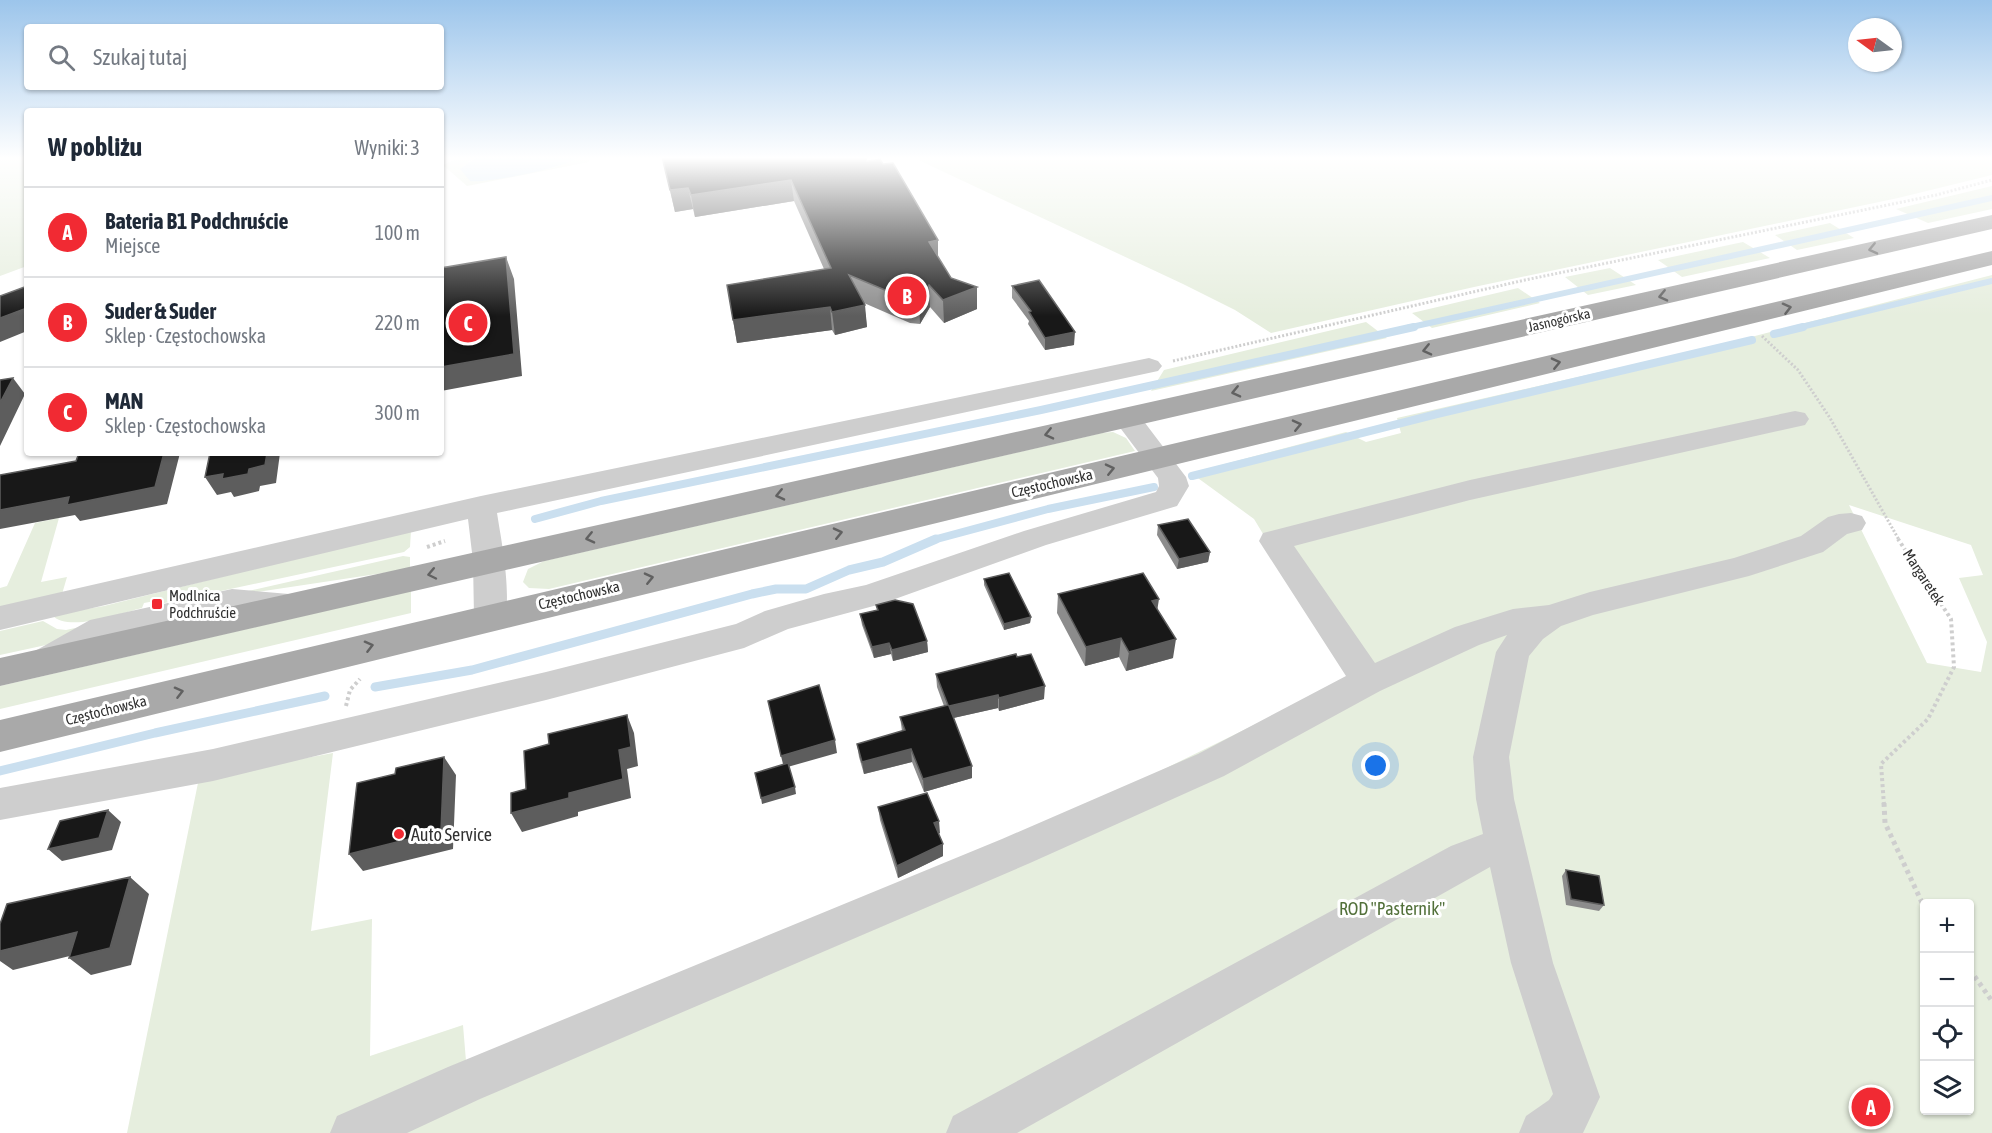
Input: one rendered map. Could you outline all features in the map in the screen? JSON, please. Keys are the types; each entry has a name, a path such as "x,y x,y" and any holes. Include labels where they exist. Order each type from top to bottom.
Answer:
{"main road":[{"name":"Jasnogórska","path":"1126,417 1992,222"},
{"path":"1158,458 1742,320 1992,258"},
{"path":"1696,289 1742,320"},
{"path":"0,672 1126,417"},
{"name":"Częstochowska","path":"0,736 490,616 1158,458"}],"street":[{"path":"0,618 482,506 1149,366"},
{"path":"0,804 213,765 546,686 744,634 777,620 824,606 870,596 1035,538 1167,499 1174,486 1173,477 1126,417"},
{"path":"1368,681 1274,541 1470,490 1795,419"},
{"path":"482,506 489,561 490,616"},
{"path":"354,1133 464,1083 1016,851 1211,765 1368,681 1467,636 1513,621 1549,617 1590,604 1738,568 1812,544 1839,524 1851,523"},
{"path":"1543,1133 1566,1117 1576,1096 1533,963 1504,844 1491,757 1513,652 1531,630 1549,617"},
{"path":"970,1133 1465,859 1504,844"}],"path":[{"path":"1149,366 1525,280 1864,210"},
{"name":"Margaretek","path":"1742,320 1773,344 1798,370 1830,418 1889,526 1951,619 1954,667 1928,719 1881,764 1885,823 1920,901"},
{"path":"1974,976 1992,1001"}],"green space":[{"path":"0,210 24,210 24,267 0,276"},
{"path":"1025,210 1841,210 1474,287 1271,333 1235,310"},
{"path":"1898,210 1988,210 1928,223"},
{"path":"1830,223 1854,238 1797,250 1775,235"},
{"path":"1743,242 1770,258 1682,277 1658,260"},
{"path":"1610,268 1636,285 1588,295 1565,277"},
{"name":"ROD \"Pasternik\"","path":"1992,275 1992,1133 127,1133 199,778 333,753 311,931 372,919 370,1056 463,1025 468,1085 1156,773 1350,678 1254,519 1191,473 1346,432 1366,442 1401,433 1397,418 1728,343","holes":["1849,505 1971,545 1983,575 1959,578 1987,642 1981,672 1927,663"]},
{"path":"1518,288 1540,303 1432,328 1412,313"},
{"path":"1366,322 1387,338 1151,391 1164,370"},
{"path":"1113,432 1126,438 1135,451 549,589 529,588 523,582 528,569 544,561"},
{"path":"59,518 41,582 67,577 62,594 0,608 0,588 7,586 35,523"},
{"path":"411,530 410,547 404,552 160,604 160,600 144,603 142,608 95,620 70,622 52,615 104,606"},
{"path":"403,556 410,557 410,569 218,598"},
{"path":"411,591 411,613 0,709 0,686"},
{"path":"116,619 46,645 0,655 0,631 43,621 57,629 66,630"}],"building":[{"path":"805,210 920,210 938,240 929,242 951,278 977,287 943,300 929,285 919,301 909,300 849,275 865,305 832,312 830,307 733,320 727,285 831,268"},
{"path":"506,257 514,354 444,366 444,267"},
{"path":"1039,280 1075,332 1045,338 1029,312 1031,311 1012,286"},
{"path":"24,287 24,309 0,318 0,296"},
{"path":"13,378 0,403 0,380"},
{"path":"78,456 163,456 155,487 67,505 69,497 0,510 0,475 76,461"},
{"path":"209,456 266,456 265,465 249,469 248,474 222,479 223,474 205,477"},
{"path":"1188,519 1210,552 1179,559 1158,525"},
{"path":"1009,573 1031,617 1004,624 984,579"},
{"path":"1143,573 1159,599 1152,601 1176,639 1129,652 1121,638 1086,647 1058,594"},
{"path":"895,600 913,604 927,641 892,650 889,643 872,647 860,614 878,610 876,605"},
{"path":"1016,654 1017,657 1031,654 1045,686 999,698 998,695 949,706 972,766 923,779 911,749 862,762 857,744 905,730 900,717 948,705 936,674"},
{"path":"819,685 835,740 781,756 768,701"},
{"path":"627,715 631,747 619,750 623,779 569,793 569,798 511,813 511,793 526,789 524,751 549,744 548,734"},
{"path":"444,757 441,831 349,854 357,783 395,774 396,768"},
{"path":"788,763 795,787 761,798 755,773"},
{"path":"927,793 939,821 934,823 943,844 897,866 878,807"},
{"path":"108,810 99,838 48,849 60,821"},
{"path":"1566,870 1599,876 1604,905 1571,899"},
{"path":"130,877 110,948 69,958 77,932 0,951 0,924 7,904"}],"waterway":[{"path":"1407,328 1939,210"},
{"path":"1797,328 1992,281"},
{"path":"535,519 601,501 1041,410 1414,327"},
{"path":"1774,334 1803,327"},
{"path":"1192,476 1437,414 1752,340"},
{"path":"935,540 1048,509 1154,487"},
{"path":"375,687 472,670 752,594 776,589 806,589 849,570 883,562 935,540"},
{"path":"0,771 155,733 325,696"}],"place":[{"name":"Suder & Suder","path":"907,296"},
{"name":"MAN","path":"468,323"},
{"name":"Modlnica Podchruście","path":"157,604"},
{"name":"Auto Service","path":"399,834"},
{"name":"Bateria B1 Podchruście","path":"1871,1107"}]}
